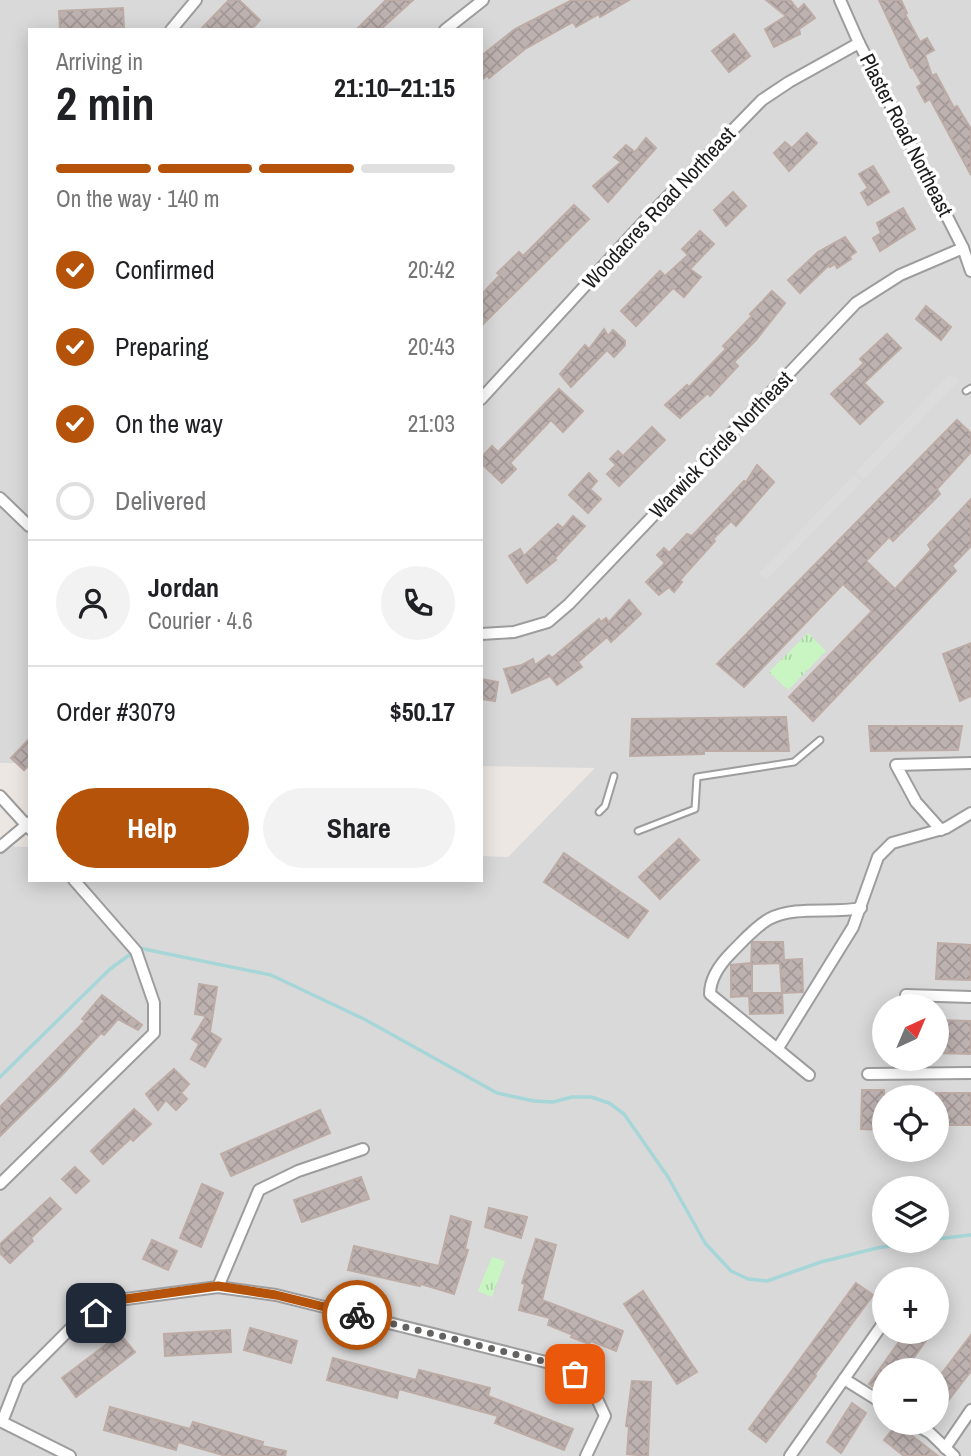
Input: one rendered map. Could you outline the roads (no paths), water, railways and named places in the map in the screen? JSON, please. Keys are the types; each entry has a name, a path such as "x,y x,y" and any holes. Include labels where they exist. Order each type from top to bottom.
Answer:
{"street":[{"path":"173,28 196,0"},
{"path":"448,28 483,0"},
{"name":"Plaster Road Northeast","path":"839,0 963,248 971,271"},
{"name":"Woodacres Road Northeast","path":"483,397 660,204 762,100 821,62 859,43"},
{"name":"Warwick Circle Northeast","path":"483,634 514,632 548,622 569,604 856,303 900,275 963,248"},
{"path":"0,498 28,525"},
{"path":"941,830 916,802 896,765 971,763"},
{"path":"0,796 28,825 0,846"},
{"path":"778,1048 853,927 878,857 885,848 892,843 941,830 971,813"},
{"path":"0,1184 154,1033 154,1003 136,951 76,882"},
{"path":"809,1075 710,994 710,985 723,961 746,937 769,919 796,912 841,912 860,908"},
{"path":"949,996 971,997"},
{"path":"868,1074 971,1073"},
{"path":"218,1286 259,1190 298,1171 363,1149"},
{"path":"70,1456 2,1422 19,1381 74,1325 118,1300 218,1286 276,1295 558,1365 590,1384 605,1416 586,1456"},
{"path":"790,1456 872,1339"},
{"path":"844,1379 872,1396"},
{"path":"928,1435 950,1452 971,1410"}],"lane":[{"path":"638,831 695,809 697,777 794,762 820,740"},
{"path":"599,812 605,806 614,776"}],"waterway":[{"path":"0,1077 110,969 139,948 271,975 364,1019 497,1093 534,1101 553,1102 572,1097 591,1097 609,1103 624,1114 668,1177 705,1243 731,1271 748,1279 767,1281 821,1262 872,1249"},
{"path":"949,1238 971,1235"}]}
